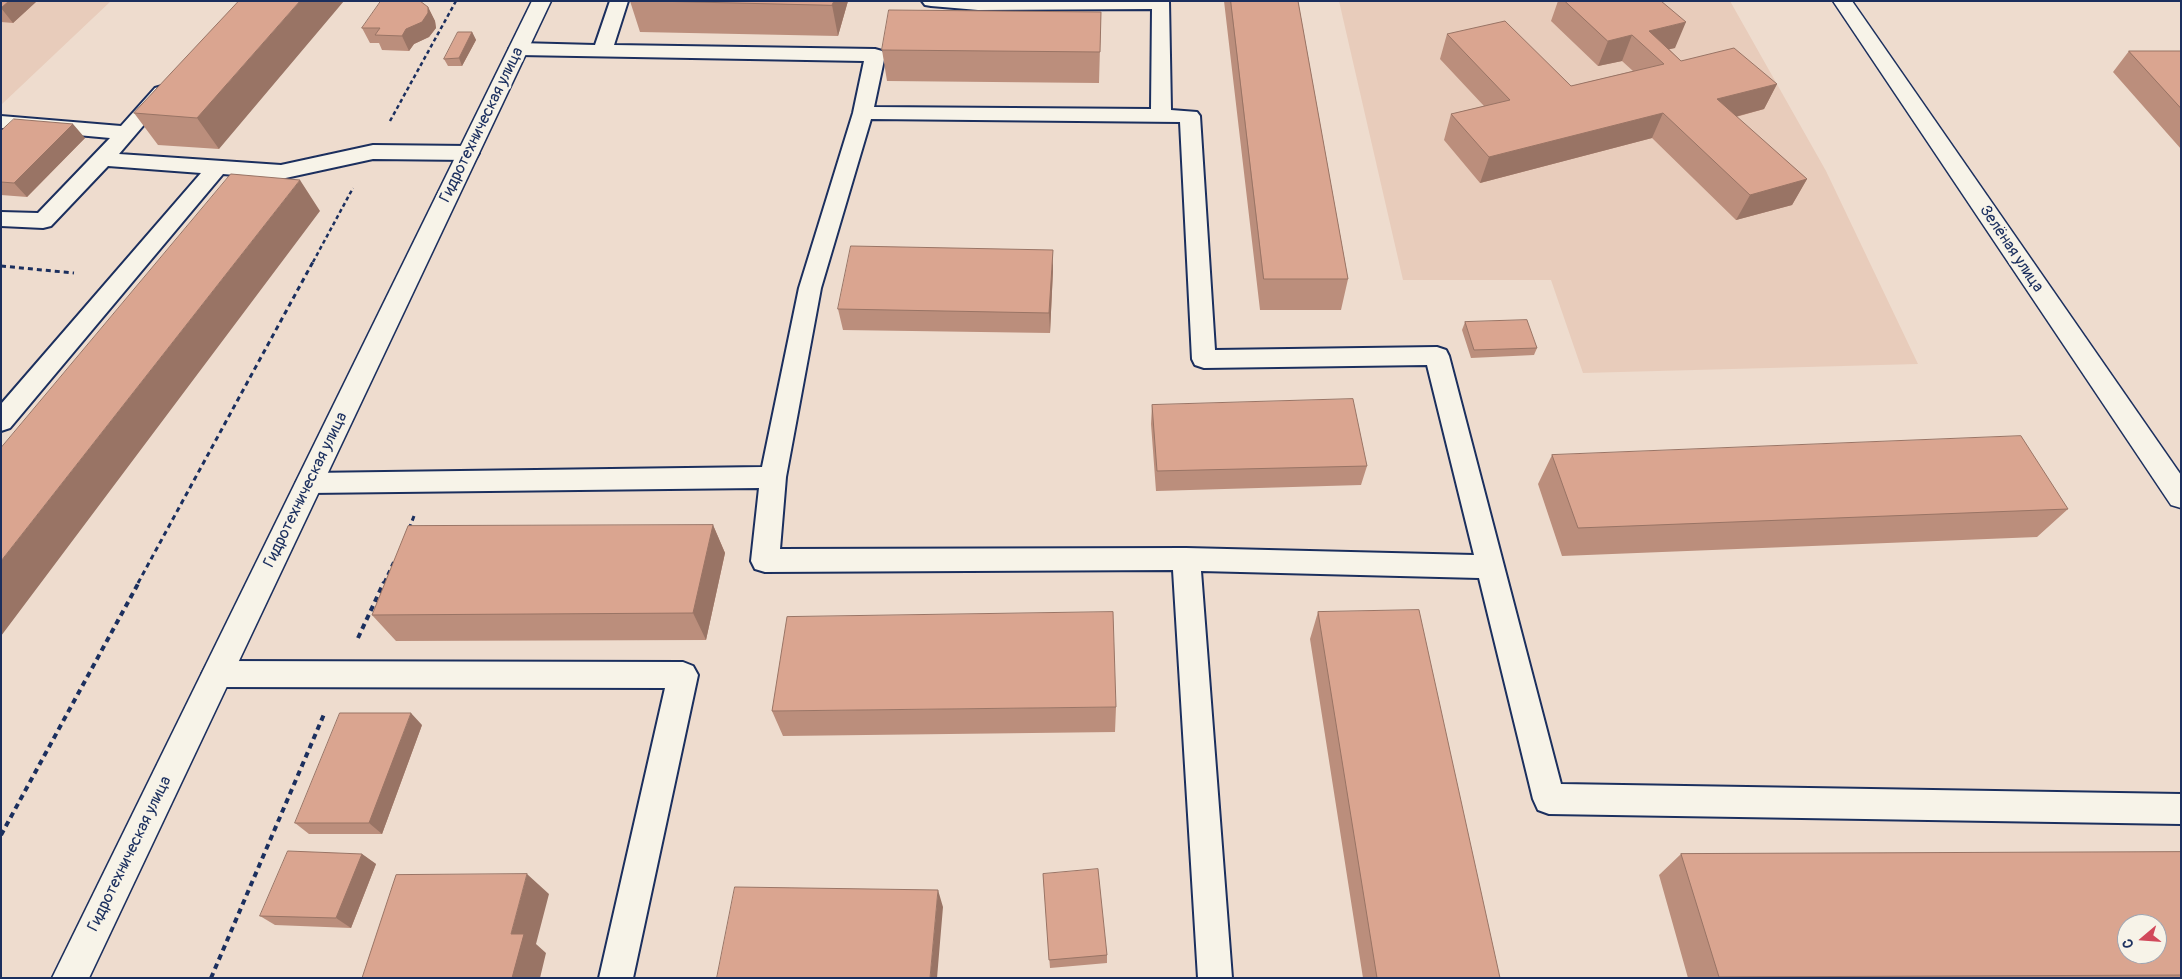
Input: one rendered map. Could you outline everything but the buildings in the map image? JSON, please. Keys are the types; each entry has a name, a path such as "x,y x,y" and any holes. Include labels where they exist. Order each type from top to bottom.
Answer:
{"main road":[{"name":"Гидротехническая улица","path":"70,978 542,1"},
{"name":"Зелёная улица","path":"1842,1 2181,497"}],"lane":[{"path":"602,51 619,1"},
{"path":"931,1 979,3 1161,3 1161,116"},
{"path":"518,49 874,55 863,113 810,288 773,477 765,561 1186,559 1490,567"},
{"path":"1,219 42,221 103,159 171,82"},
{"path":"863,113 1190,116 1204,359 1437,356 1549,799 2181,808"},
{"path":"1,122 126,133"},
{"path":"103,159 281,172 373,152 469,153"},
{"path":"1,421 217,168"},
{"path":"309,483 773,477"},
{"path":"1186,559 1215,978"},
{"path":"217,674 683,675 616,978"}],"path":[{"path":"1,835 456,1"},
{"path":"1,266 74,273"},
{"path":"406,534 430,482"},
{"path":"212,978 342,674 398,552"}],"shaded area":[{"path":"1,1 111,1 1,105"},
{"path":"1339,1 1730,1 1826,171 1918,364 1583,373 1551,280 1403,280"}]}
